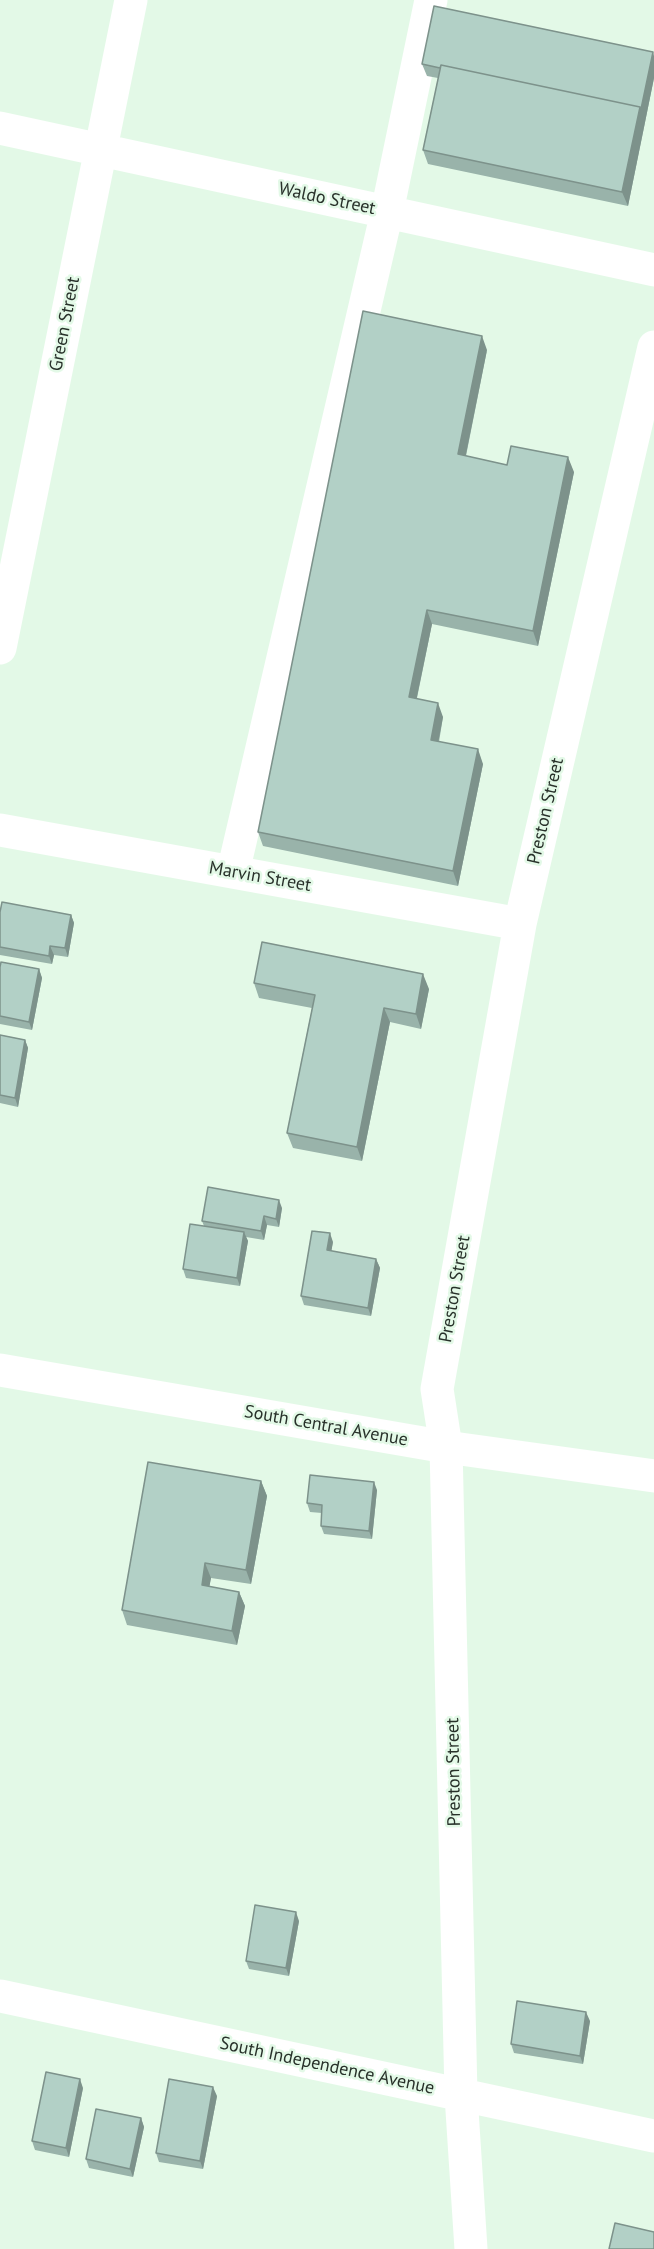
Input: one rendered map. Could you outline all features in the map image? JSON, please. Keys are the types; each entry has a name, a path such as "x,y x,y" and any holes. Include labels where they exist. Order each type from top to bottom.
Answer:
{"street":[{"name":"Green Street","path":"0,648 131,0"},
{"path":"233,872 387,212 431,0"},
{"name":"Waldo Street","path":"0,128 654,270"},
{"name":"Preston Street","path":"471,2249 461,2095 446,1447 437,1389 520,924 654,346"},
{"name":"Marvin Street","path":"0,830 520,924"},
{"name":"South Central Avenue","path":"0,1370 446,1447 654,1476"},
{"name":"South Independence Avenue","path":"0,1996 654,2136"}],"building":[{"path":"434,6 653,52 641,109 441,65 440,68 422,64"},
{"path":"441,65 640,107 622,192 423,150"},
{"path":"363,311 482,336 458,454 507,465 511,446 568,457 533,631 427,610 409,697 438,703 431,740 478,749 453,871 258,832"},
{"path":"2,902 71,915 65,948 50,946 49,956 0,947"},
{"path":"262,942 423,974 416,1014 384,1008 357,1147 287,1133 315,995 254,983"},
{"path":"1,962 39,969 29,1022 0,1016"},
{"path":"0,1035 25,1040 15,1098 0,1095"},
{"path":"208,1187 279,1200 276,1219 264,1216 261,1231 202,1221"},
{"path":"190,1224 244,1232 237,1278 183,1269"},
{"path":"312,1231 330,1233 327,1250 376,1259 368,1308 301,1296"},
{"path":"148,1462 261,1481 246,1570 205,1563 202,1585 239,1592 232,1631 122,1610"},
{"path":"310,1475 374,1482 369,1531 321,1526 322,1505 307,1503"},
{"path":"255,1905 296,1912 286,1968 246,1961"},
{"path":"517,2001 586,2012 580,2056 511,2044"},
{"path":"46,2072 80,2079 66,2148 32,2141"},
{"path":"169,2079 213,2087 200,2161 156,2153"},
{"path":"96,2109 141,2118 130,2169 86,2159"},
{"path":"615,2223 654,2232 654,2249 609,2249"}]}
